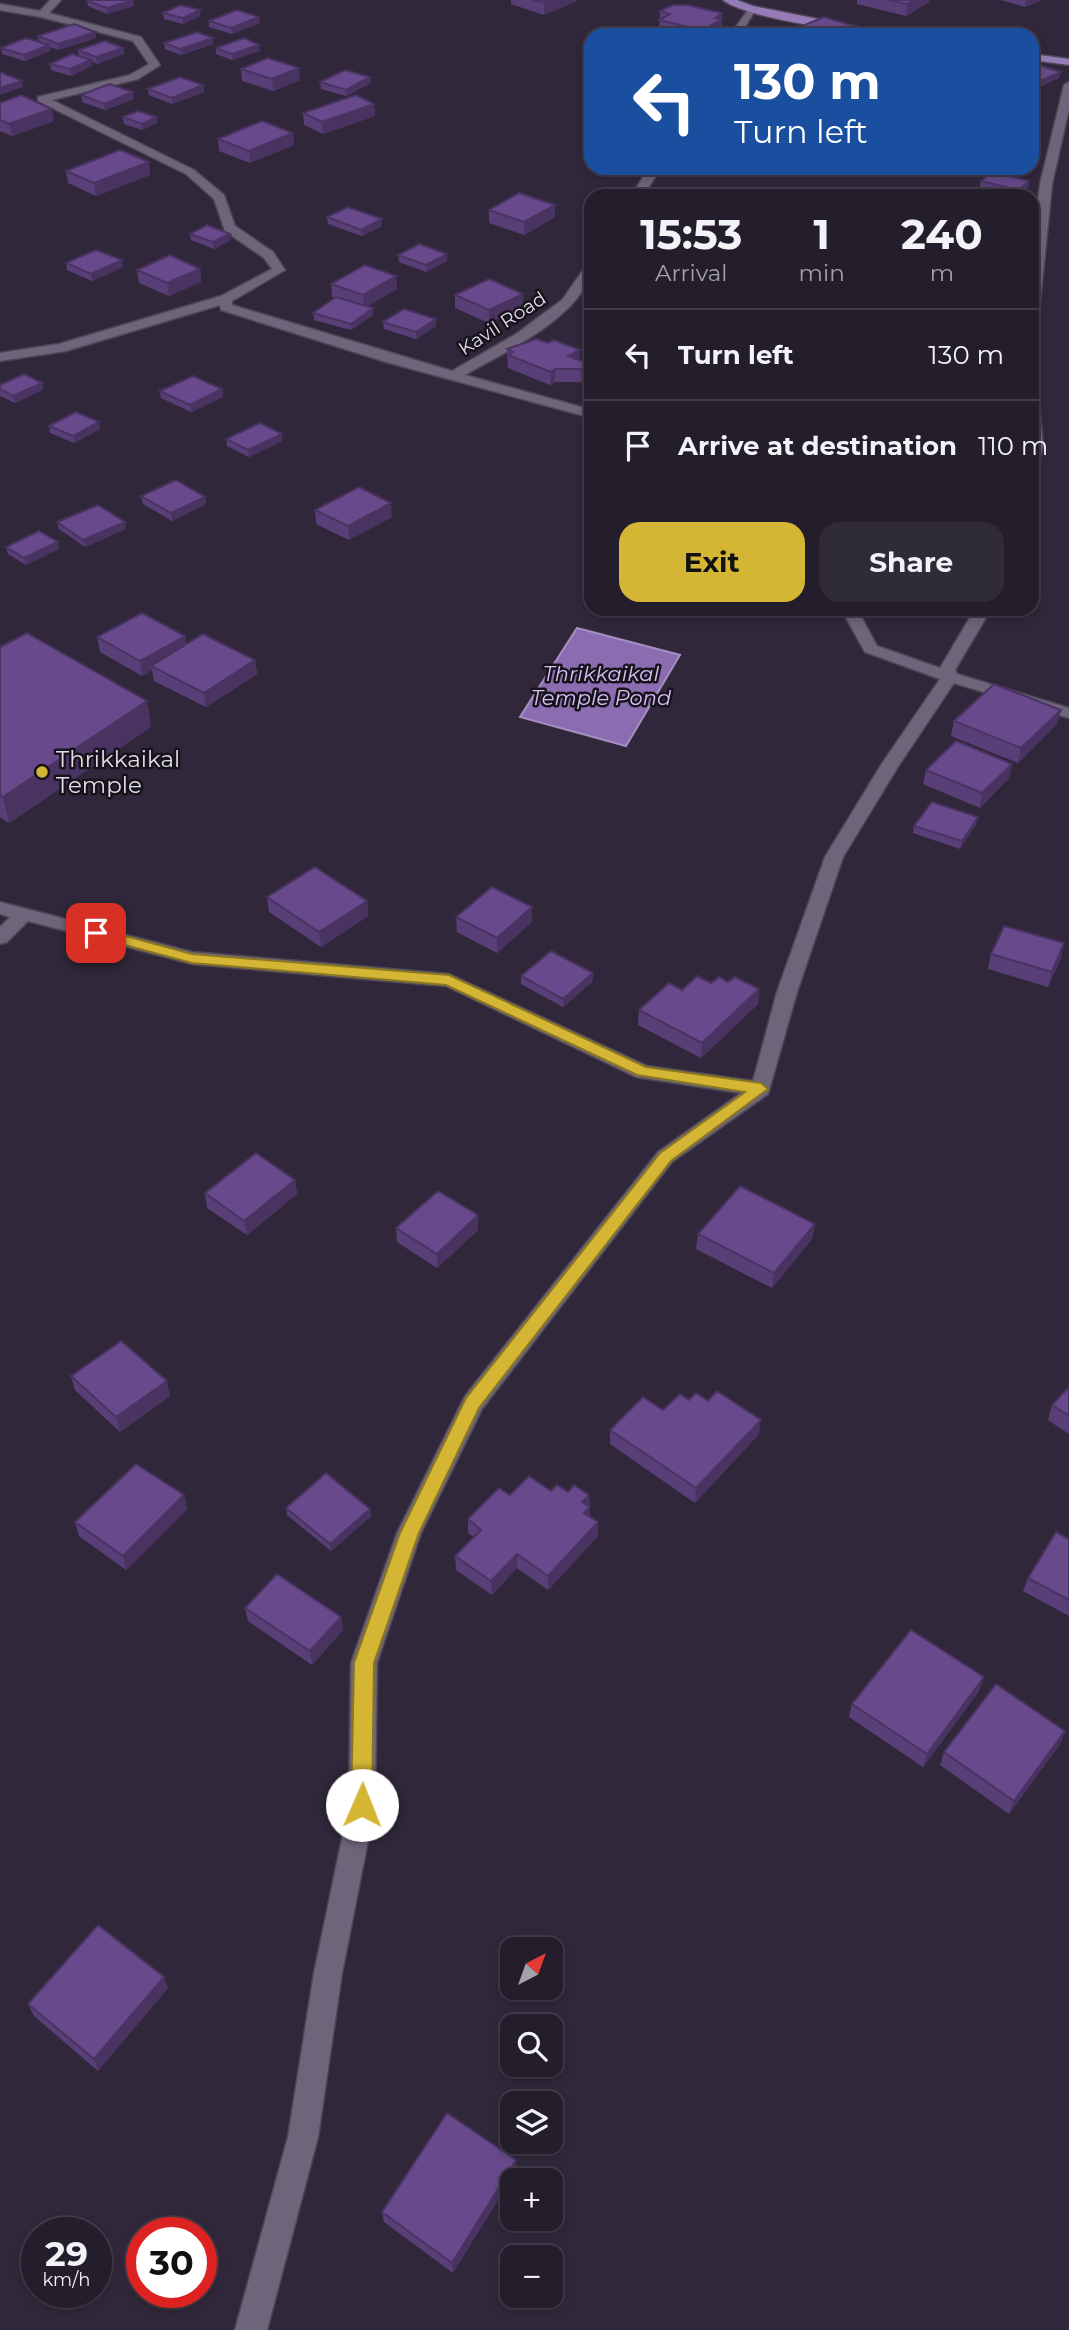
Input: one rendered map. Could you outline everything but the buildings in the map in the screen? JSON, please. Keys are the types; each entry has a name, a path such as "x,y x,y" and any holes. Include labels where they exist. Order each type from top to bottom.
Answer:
{"main road":[{"path":"728,0 751,9 855,28"},
{"path":"1039,58 1069,62"}],"street":[{"path":"42,14 57,0"},
{"path":"0,7 42,14 137,38 155,65 134,77 37,100 190,172 220,198 229,228 269,255 279,270 226,299 61,348 0,357"},
{"path":"739,28 751,9"},
{"path":"1039,248 1046,184 1069,85"},
{"name":"Kavil Road","path":"454,376 521,337 567,303 584,277"},
{"path":"226,299 226,307 584,413"},
{"path":"855,616 871,649 950,677 1069,713"},
{"path":"950,677 947,670 979,616"},
{"path":"251,2330 303,2137 328,1973 362,1805 364,1663 410,1533 473,1403 666,1157 761,1089 787,992 834,857 890,765 950,677"},
{"path":"0,908 192,958 449,980 643,1072 761,1089"},
{"path":"0,938 24,914"}],"water":[{"name":"Thrikkaikal Temple Pond","path":"577,628 680,655 626,746 520,717"}],"place":[{"name":"Thrikkaikal Temple","path":"42,772"}],"route":[{"path":"96,933 192,958 449,980 643,1072 761,1089 666,1157 473,1403 410,1533 364,1663 362,1805"}]}
